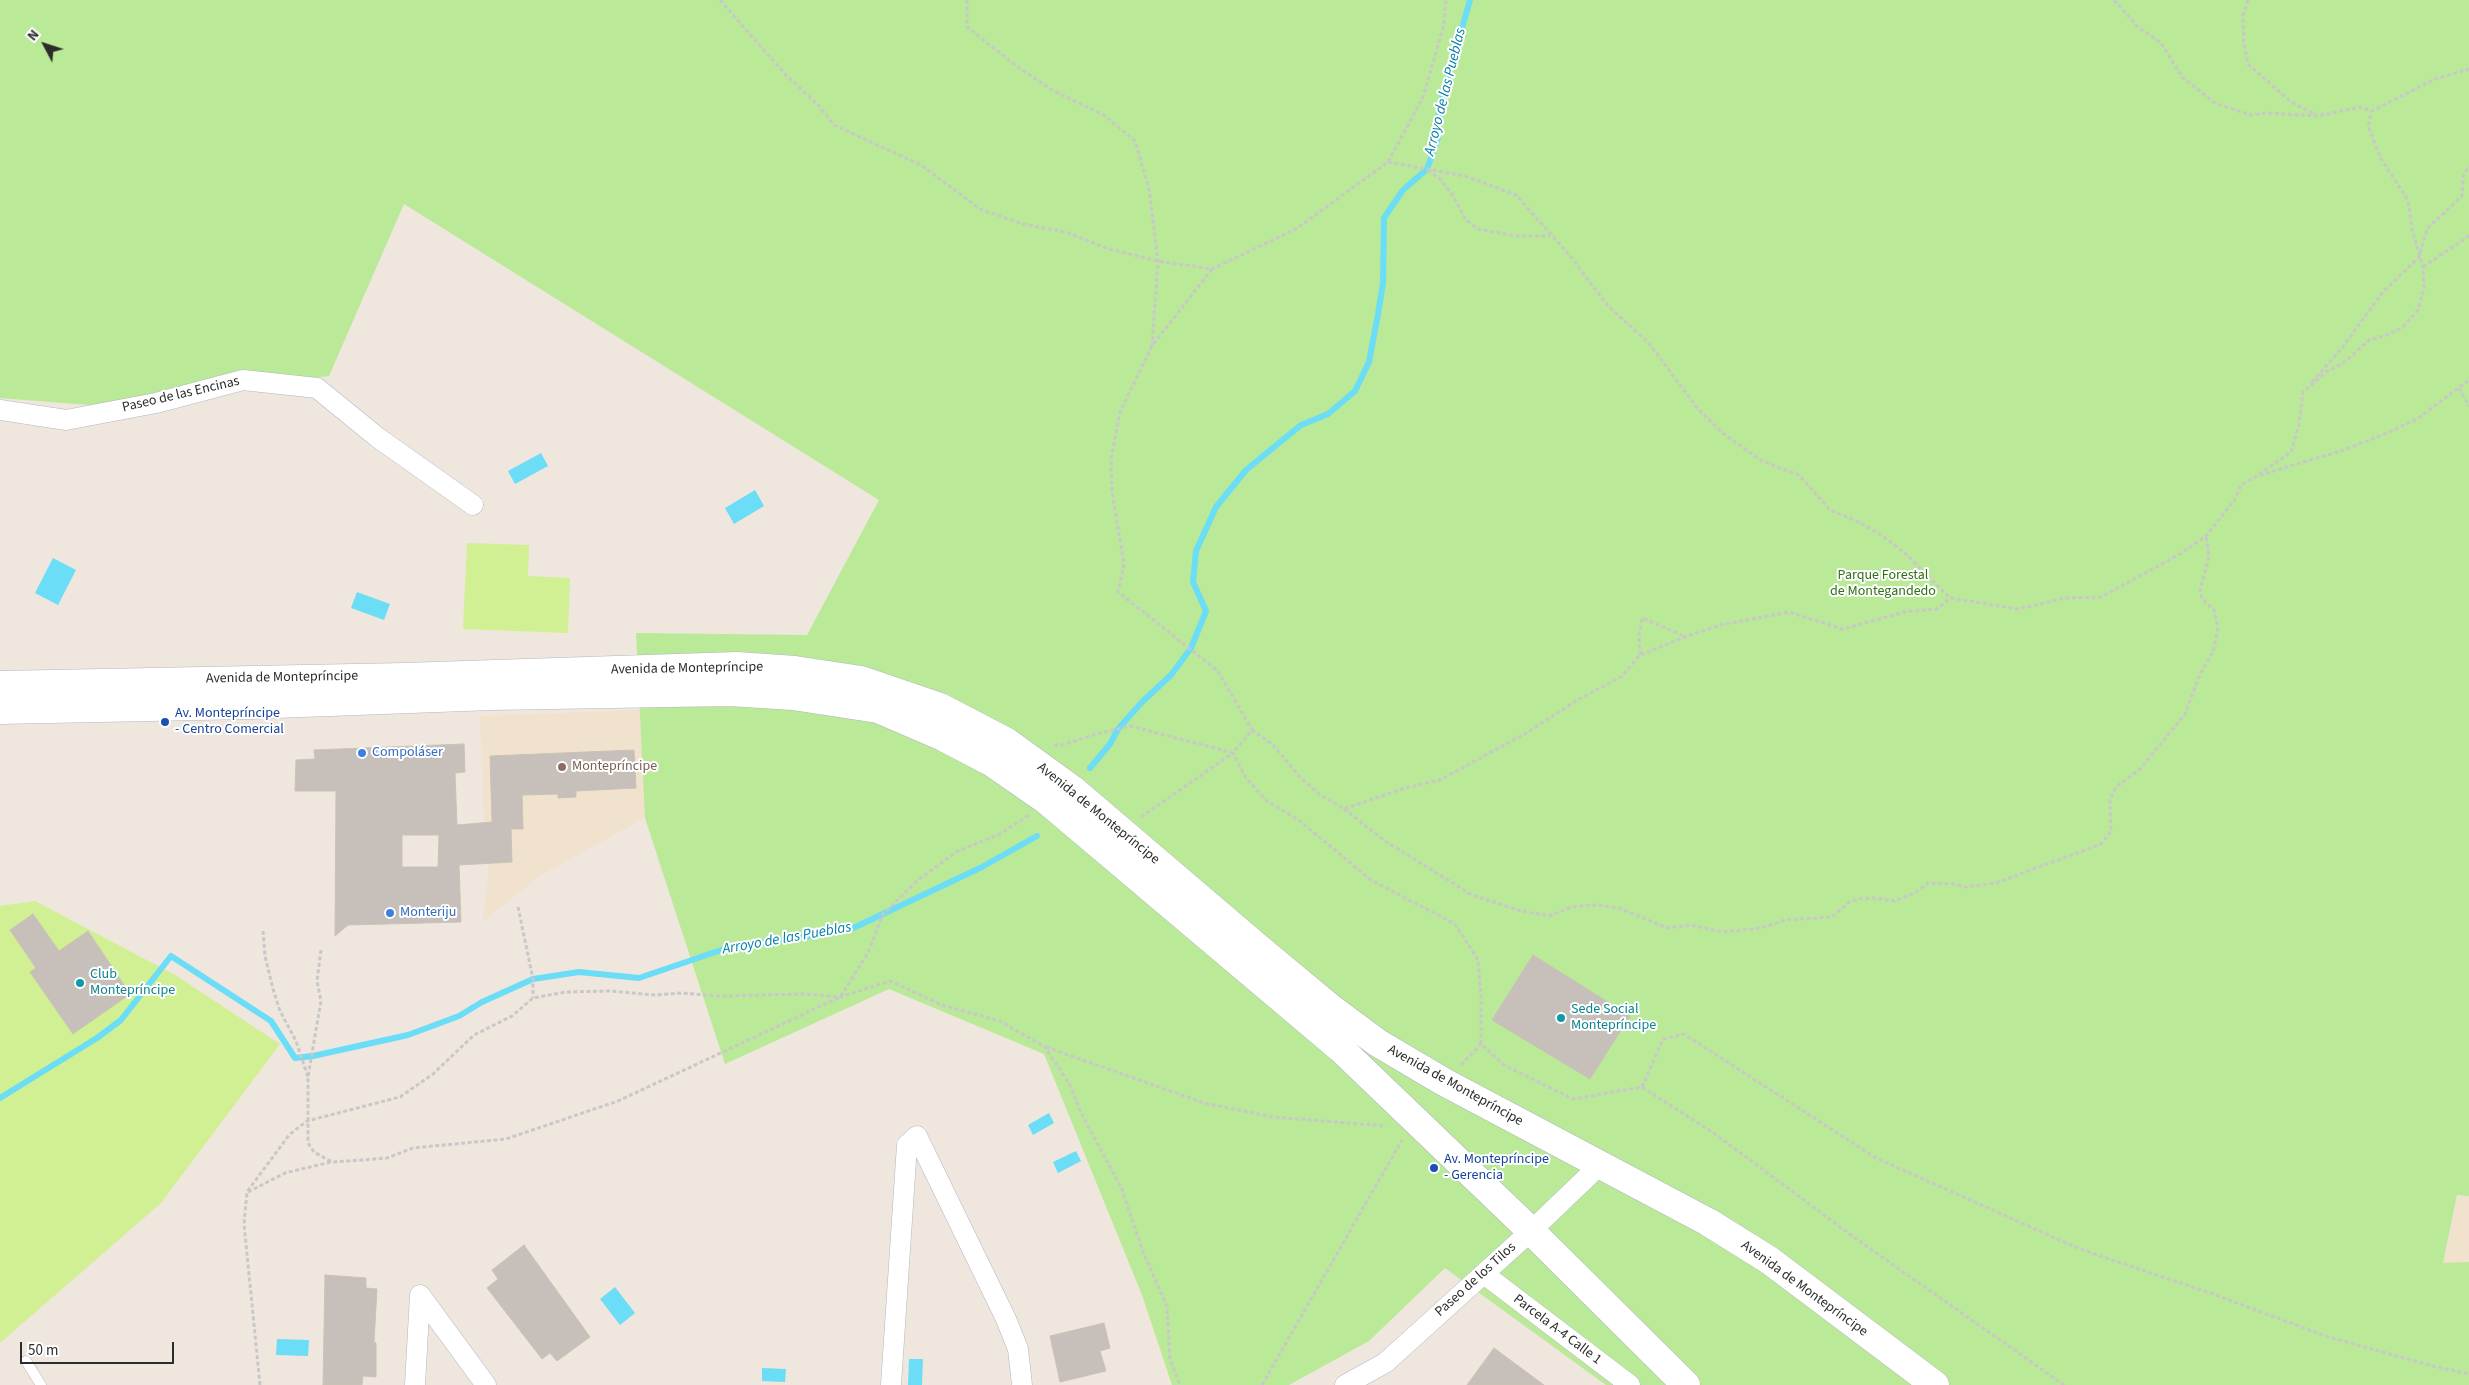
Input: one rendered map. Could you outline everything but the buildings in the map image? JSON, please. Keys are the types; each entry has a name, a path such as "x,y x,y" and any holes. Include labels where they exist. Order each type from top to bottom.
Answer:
{"street":[{"name":"Paseo de las Encinas","path":"0,410 66,420 156,403 243,380 317,388 377,437 474,506"},
{"name":"Avenida de Montepríncipe","path":"0,684 204,689 298,687 736,666 795,670 861,680 940,707 1007,742 1072,789 1332,1009 1402,1058 1708,1222 1769,1260 1935,1385"},
{"name":"Avenida de Montepríncipe","path":"0,710 248,706 492,696 729,692 793,696 878,709 943,737 992,762 1046,800 1341,1049 1412,1123 1531,1231 1686,1385"},
{"path":"891,1385 907,1145 917,1136 1006,1319 1018,1348 1022,1385"},
{"name":"Paseo de los Tilos","path":"1344,1385 1385,1363 1531,1231 1600,1164"},
{"name":"Parcela A-4 Calle 1","path":"1484,1274 1630,1385"},
{"path":"415,1385 420,1295 486,1385"}],"lane":[{"path":"204,689 248,706 298,687"},
{"path":"26,1361 41,1385"}],"path":[{"path":"720,0 785,74 819,106 834,125 921,165 980,209 1024,224 1066,232 1109,249 1212,269"},
{"path":"967,0 967,28 1054,92 1104,115 1135,142 1149,189 1158,260 1152,346"},
{"path":"1446,0 1444,24 1423,97 1388,162 1296,229 1212,269 1152,346 1120,412 1111,459 1112,492 1124,564 1118,592 1218,672 1252,730 1273,745 1299,776 1319,794 1344,809 1385,841 1472,895 1521,911 1550,916 1571,907 1594,905 1619,908 1667,928 1690,925 1724,932 1761,928 1785,920 1832,917 1849,902 1873,898 1894,902 1915,893 1928,883 1955,884 1965,887 1996,883 2101,844 2111,831 2110,800 2116,787 2140,769 2185,714 2200,674 2213,652 2218,628 2214,610 2202,599 2200,590 2209,556 2206,536"},
{"path":"2114,0 2137,26 2161,42 2182,76 2215,103 2251,114 2318,116 2360,107 2372,111 2435,79 2469,68"},
{"path":"2248,0 2243,15 2244,44 2248,64 2291,102 2318,116"},
{"path":"2303,392 2326,372 2346,361 2369,340 2387,335 2403,327 2418,310 2424,288 2423,267 2408,200 2381,159 2368,126 2372,111"},
{"path":"1388,162 1465,176 1516,195 1550,236 1570,256 1608,306 1648,342 1698,409 1725,435 1762,462 1799,475 1830,510 1857,521 1881,535 1906,554 1950,598 2018,609 2065,598 2101,597 2180,554 2206,536 2234,501 2241,484 2291,452 2299,426 2303,392 2341,349 2383,292 2420,257 2427,229 2462,196 2463,177 2469,166"},
{"path":"1427,169 1440,179 1452,194 1466,220 1478,229 1517,236 1550,236"},
{"path":"2423,267 2469,236"},
{"path":"2256,476 2344,450 2387,433 2417,419 2469,380"},
{"path":"2459,388 2469,406"},
{"path":"1344,809 1405,788 1440,780 1499,746 1528,732 1579,698 1621,677 1640,655 1685,637 1720,625 1789,612 1843,629 1904,612 1937,610 1950,598"},
{"path":"1640,655 1639,634 1642,618 1685,637"},
{"path":"1046,744 1062,745 1131,726 1233,753 1246,778 1266,800 1300,821 1371,880 1455,924 1478,960 1481,998 1481,1044 1444,1082"},
{"path":"1137,820 1233,753 1252,730"},
{"path":"840,997 868,953 883,914 917,881 956,852 1000,834 1035,810"},
{"path":"518,907 533,979 533,998"},
{"path":"263,931 265,956 273,989 280,1011 296,1042 308,1077"},
{"path":"321,950 317,981 321,1001 308,1077 308,1143 314,1152 332,1162"},
{"path":"247,1192 285,1173 332,1162 387,1158 413,1148 506,1139 566,1120 618,1101 840,997 890,981 942,1005 1000,1021 1046,1047 1204,1103 1273,1117 1412,1123 1262,1385"},
{"path":"260,1385 244,1224 247,1192 289,1135 307,1121 400,1097 433,1074 474,1035 512,1016 533,998 566,992 611,990 653,995 682,992 719,996 804,994 840,997"},
{"path":"1642,1086 1662,1040 1684,1034 1876,1158 2080,1248 2216,1295 2325,1336 2469,1374"},
{"path":"1481,1044 1504,1065 1573,1098 1642,1086 1715,1134 1855,1238 2064,1385"},
{"path":"1046,1047 1070,1085 1083,1117 1122,1187 1142,1249 1168,1307 1170,1359 1180,1385"}],"shaded area":[{"name":"Montepríncipe","path":"640,710 645,818 541,875 483,922 489,863 472,864 471,824 484,822 480,716"},
{"path":"2458,1195 2469,1196 2469,1350 2443,1263"}],"green space":[{"name":"Parque Forestal de Montegandedo","path":"0,0 2469,0 2469,1196 2457,1195 2443,1263 2469,1262 2469,1385 1606,1385 1445,1268 1369,1341 1289,1385 1172,1385 1142,1295 1044,1054 889,989 725,1064 645,818 636,633 807,635 879,500 404,204 329,376 89,405 0,398"},
{"path":"467,543 529,545 528,576 570,578 568,633 463,629"},
{"path":"35,901 175,975 280,1044 161,1203 0,1343 0,906"}],"water":[{"path":"541,453 548,466 515,484 508,471"},
{"path":"755,490 764,506 734,524 725,508"},
{"path":"53,558 76,570 58,605 35,593"},
{"path":"357,592 390,604 384,620 351,608"},
{"path":"1049,1113 1054,1123 1033,1135 1028,1125"},
{"path":"1076,1151 1081,1161 1058,1173 1053,1162"},
{"path":"615,1287 635,1313 620,1325 600,1299"},
{"path":"277,1339 309,1340 308,1356 276,1355"},
{"path":"909,1359 923,1359 922,1385 908,1385"},
{"path":"762,1368 786,1369 785,1382 762,1381"}],"waterway":[{"name":"Arroyo de las Pueblas","path":"1090,768 1110,744 1118,729 1142,702 1171,675 1191,648 1206,611 1193,582 1196,551 1216,507 1246,470 1301,425 1328,414 1355,391 1369,362 1378,314 1383,283 1384,218 1403,190 1427,169 1438,138 1439,109 1470,0"},
{"name":"Arroyo de las Pueblas","path":"0,1098 97,1038 121,1020 171,956 271,1021 295,1058 313,1056 408,1035 459,1016 482,1002 533,979 579,972 639,978 733,946 849,930 982,867 1037,836"}],"place":[{"name":"Av. Montepríncipe - Centro Comercial","path":"165,722"},
{"name":"Compoláser","path":"362,753"},
{"name":"Montepríncipe","path":"562,767"},
{"name":"Monteriju","path":"390,913"},
{"name":"Club Montepríncipe","path":"80,983"},
{"name":"Sede Social Montepríncipe","path":"1561,1018"},
{"name":"Av. Montepríncipe - Gerencia","path":"1434,1168"}]}
